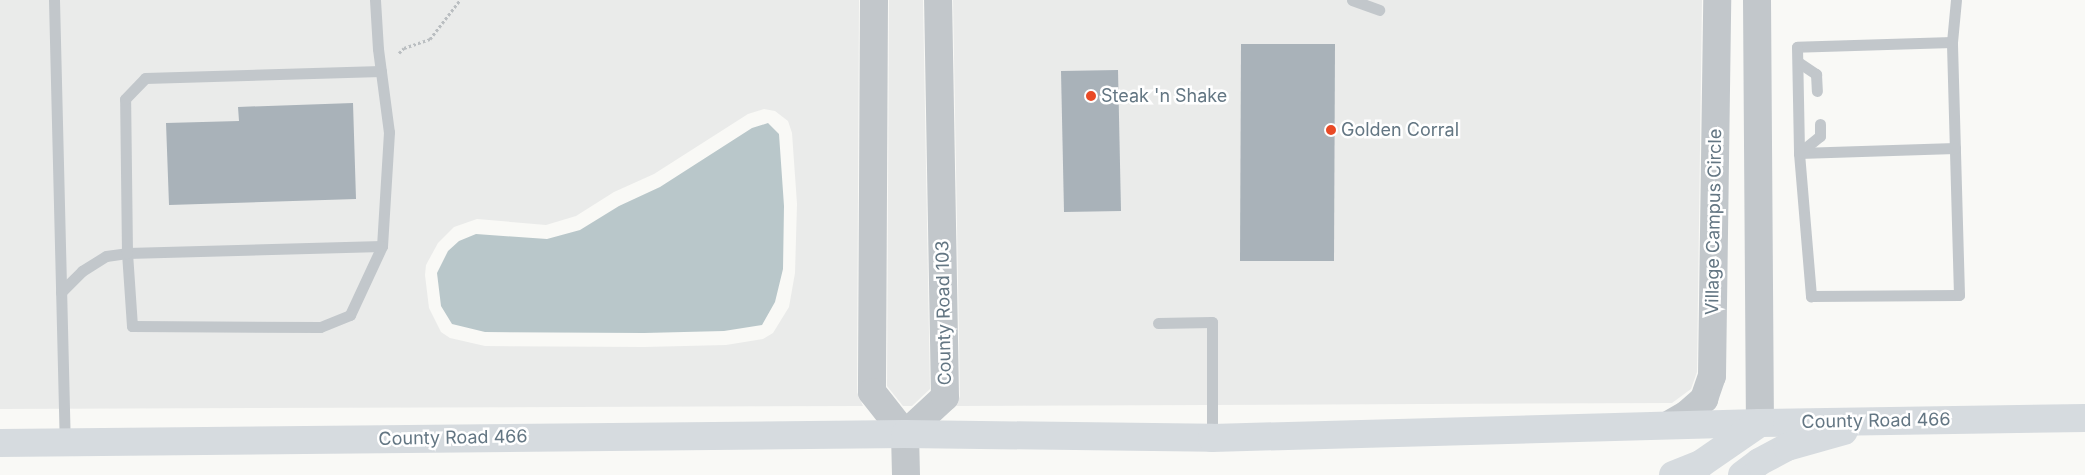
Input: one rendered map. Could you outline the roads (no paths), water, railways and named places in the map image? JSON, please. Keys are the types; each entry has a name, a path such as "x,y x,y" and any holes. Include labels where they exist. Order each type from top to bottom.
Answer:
{"main road":[{"name":"County Road 466","path":"0,443 905,434 1212,438 1668,425 2085,418"},
{"path":"1742,475 1759,462 1787,447 1826,435 1892,421"},
{"path":"1673,475 1702,463 1760,423"}],"street":[{"path":"874,0 872,392 905,434 906,475"},
{"name":"County Road 103","path":"905,434 945,397 938,0"},
{"name":"Village Campus Circle","path":"1668,425 1687,414 1704,400 1712,376 1717,0"},
{"path":"1756,0 1760,423"}],"lane":[{"path":"54,0 64,443"},
{"path":"376,0 381,71 389,132 382,246 350,315 320,327 132,326 127,253 125,99 144,78 381,71"},
{"path":"1352,0 1379,10"},
{"path":"1952,42 1798,47 1799,154 1811,296 1959,295 1952,42 1956,0"},
{"path":"1798,62 1816,74 1817,91"},
{"path":"1799,154 1820,136 1820,124"},
{"path":"1799,154 1954,148"},
{"path":"61,292 82,272 106,256 127,253 382,246"},
{"path":"1158,323 1212,322 1212,438"}],"place":[{"name":"Steak 'n Shake","path":"1091,96"},
{"name":"Golden Corral","path":"1331,130"}]}
